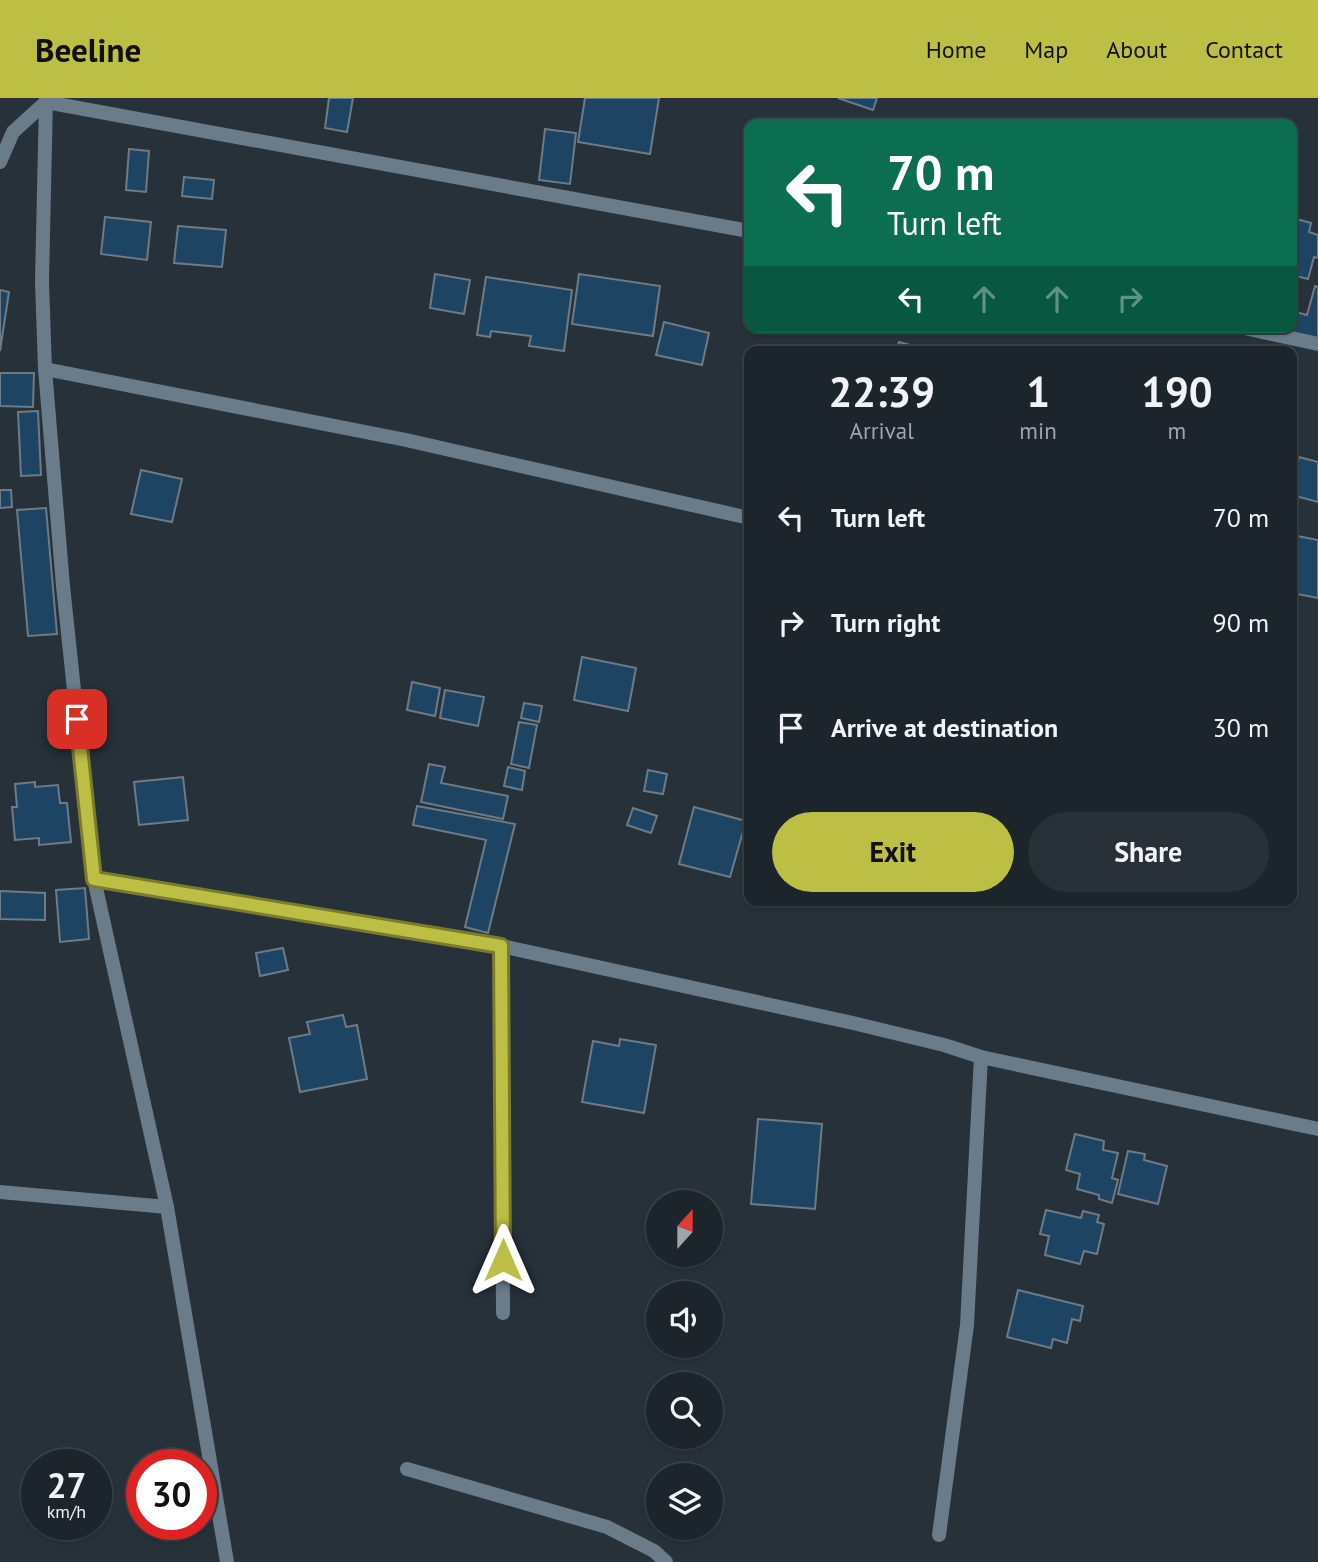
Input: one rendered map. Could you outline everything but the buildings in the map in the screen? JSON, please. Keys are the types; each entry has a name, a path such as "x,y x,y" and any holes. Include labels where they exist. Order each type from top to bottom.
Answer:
{"street":[{"path":"0,162 13,132 46,100"},
{"path":"46,100 744,230"},
{"path":"46,100 41,282 46,369 64,586 94,879 167,1207 227,1562"},
{"path":"1268,333 1318,344"},
{"path":"46,369 406,440 744,517"},
{"path":"94,879 501,946 853,1023 981,1057 1318,1129"},
{"path":"501,946 503,1313"},
{"path":"939,1535 967,1325 981,1057"},
{"path":"0,1192 167,1207"},
{"path":"407,1469 607,1527 654,1551 666,1562"}],"route":[{"path":"77,719 94,879 501,946 503,1260"}]}
